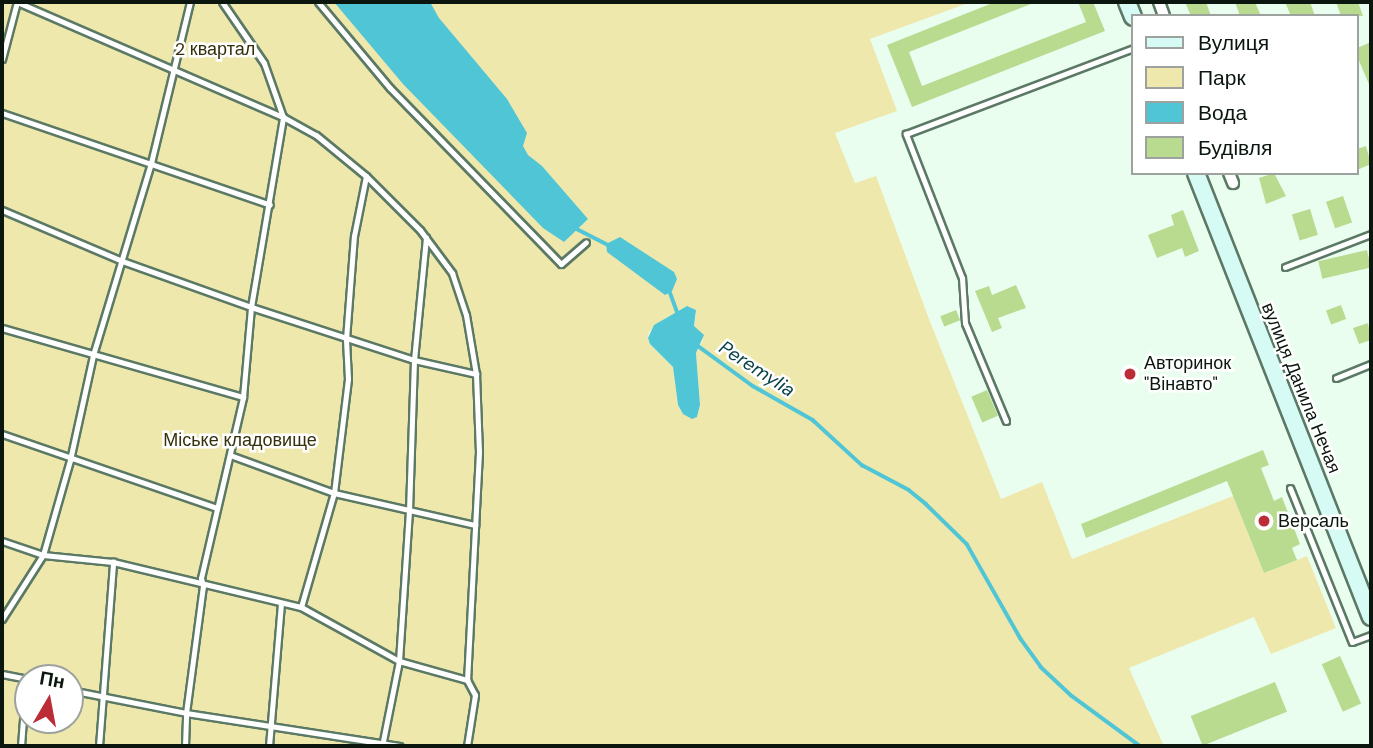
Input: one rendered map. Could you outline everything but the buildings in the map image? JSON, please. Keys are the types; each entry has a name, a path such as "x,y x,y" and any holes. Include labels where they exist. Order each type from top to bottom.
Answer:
{"main road":[{"name":"вулиця Данила Нечая","path":"1197,175 1371,617"}],"lane":[{"path":"2,59 17,2 284,117 316,135 366,176 426,238 452,273 466,315 476,374 479,452 467,680 475,695 467,746"},
{"path":"2,616 43,555 70,460 93,355 151,163 190,2"},
{"path":"185,746 186,713 203,586 201,578 243,397 251,307 284,117 264,63 222,2"},
{"path":"318,2 390,88 561,264 586,242"},
{"path":"1006,421 965,323 962,278 906,134 1132,48"},
{"path":"2,113 270,205"},
{"path":"301,607 334,493 348,379 346,339 355,228 366,176"},
{"path":"2,210 122,261 251,307 414,360 476,374"},
{"path":"1285,267 1371,234"},
{"path":"382,744 399,661 410,511 414,360 426,238"},
{"path":"2,328 243,397"},
{"path":"1336,378 1371,364"},
{"path":"2,434 70,460 217,508"},
{"path":"230,455 334,493 475,525"},
{"path":"1290,488 1352,642 1371,635"},
{"path":"2,541 43,555 113,562 203,586 301,607 399,661 467,680"},
{"path":"100,746 113,562"},
{"path":"269,746 281,604"},
{"path":"84,694 186,713 271,724 399,746"}],"green space":[{"path":"2,2 971,2 870,39 897,111 835,133 855,183 876,176 929,319 1001,499 1042,482 1072,559 1233,496 1264,573 1307,556 1336,628 1271,654 1254,617 1129,668 1164,746 2,746","holes":["687,306 696,314 694,326 703,340 696,353 700,405 697,417 683,414 678,405 673,367 650,344 648,338 649,332 664,319"]}],"water":[{"path":"334,2 430,2 439,18 507,99 527,133 523,146 528,155 542,166 588,219 564,242 543,228 403,84"},
{"path":"620,237 674,272 677,279 672,291 665,295 607,252 606,244"},
{"path":"687,306 696,310 694,326 704,335 696,353 700,405 697,417 692,419 683,414 678,405 673,367 650,344 648,338 654,325"}],"waterway":[{"name":"Peremylia","path":"575,228 609,245"},
{"name":"Peremylia","path":"669,289 678,314"},
{"name":"Peremylia","path":"694,343 753,386 813,420 862,465 909,490 926,504 967,544 1021,639 1041,667 1072,696 1140,746"}],"place":[{"name":"Авторинок \"Вінавто\"","path":"1130,374"},
{"name":"Версаль","path":"1264,521"}],"park label":[{"name":"2 квартал","path":"215,49"},
{"name":"Міське кладовище","path":"240,440"}]}
